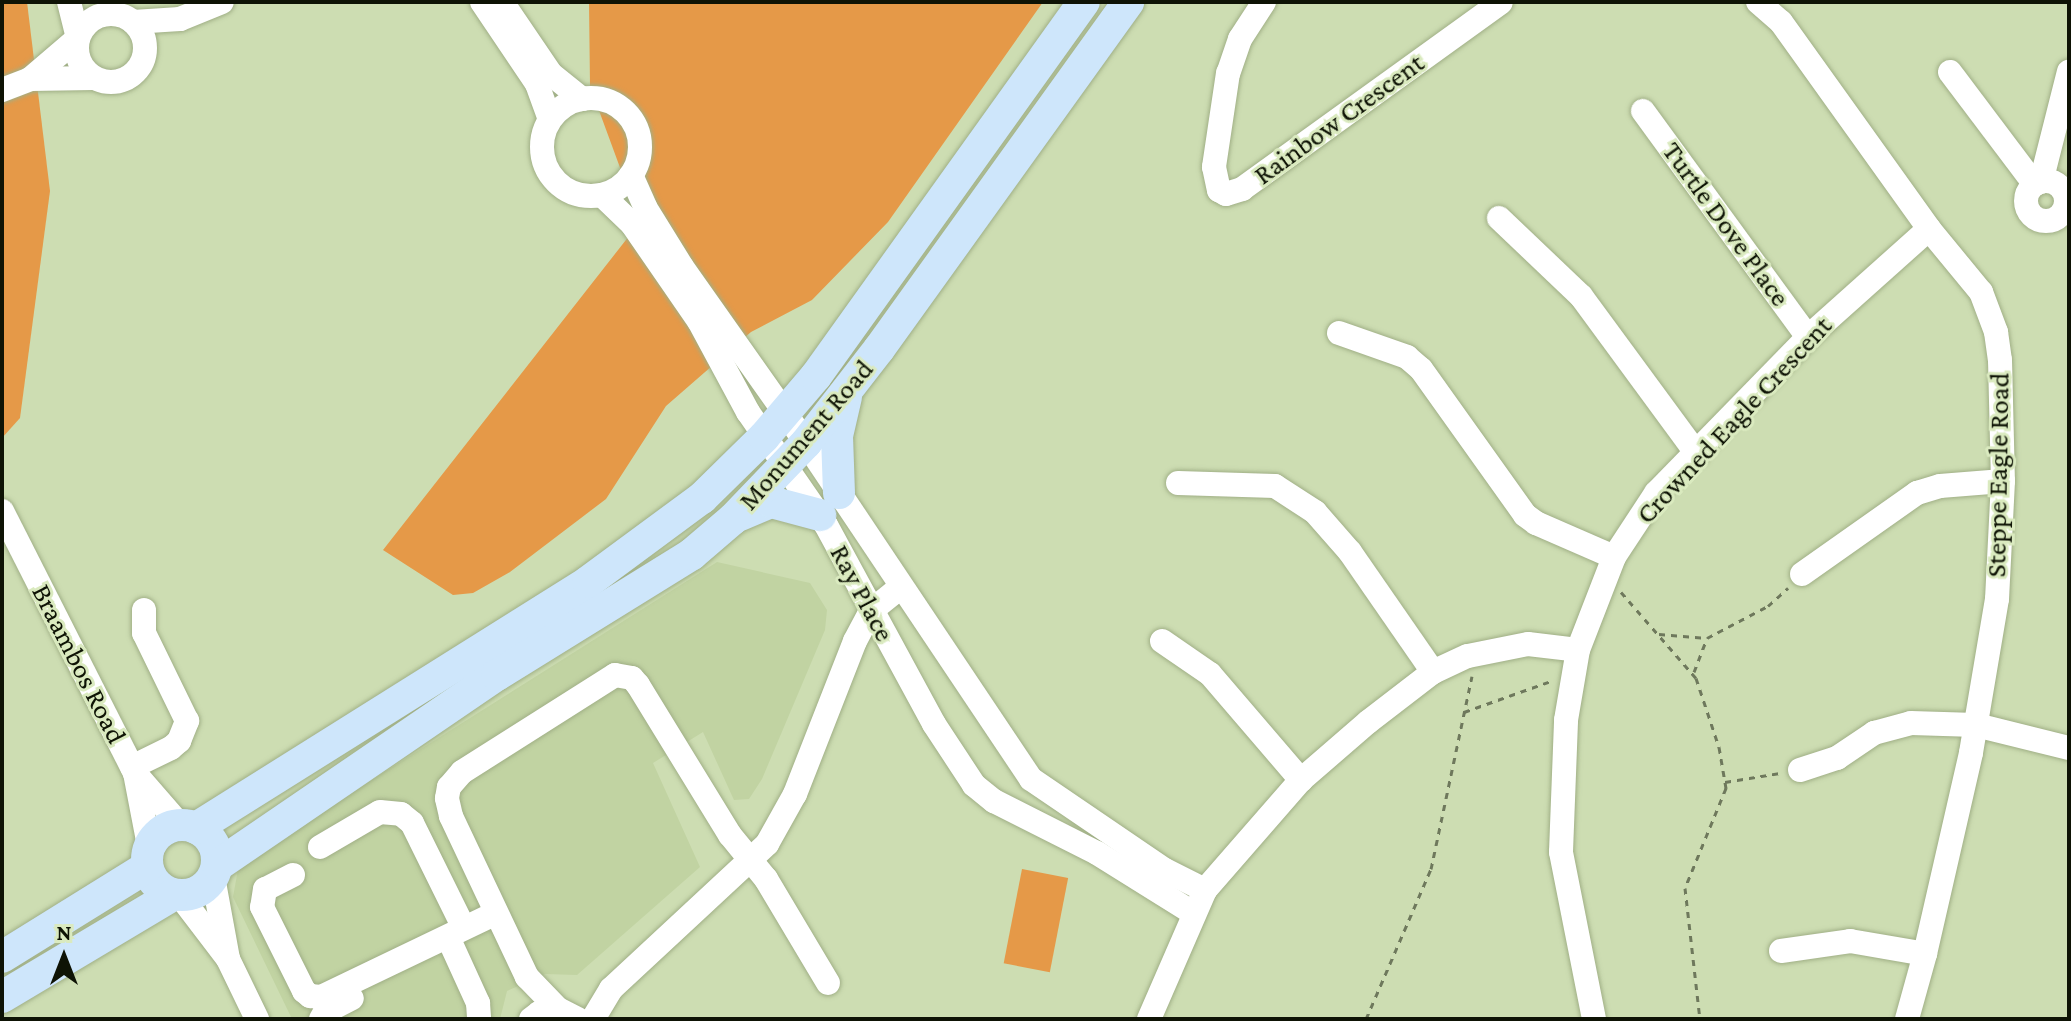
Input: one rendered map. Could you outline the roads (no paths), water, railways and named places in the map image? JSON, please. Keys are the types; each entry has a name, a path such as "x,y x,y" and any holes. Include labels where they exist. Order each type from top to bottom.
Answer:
{"main road":[{"name":"Monument Road","path":"188,827 588,582 702,498 774,425 890,275 1084,2"},
{"name":"Monument Road","path":"216,871 497,675 692,554 733,519 796,454 879,349 1128,2"},
{"path":"733,519 760,504 771,502 829,504 837,436 851,383"},
{"path":"2,957 148,856 163,831 188,827 212,840 216,871 194,894 176,895 2,997"},
{"path":"148,856 152,879 176,895"}],"street":[{"path":"69,2 78,38 79,61 94,78"},
{"path":"146,51 180,19 222,2"},
{"path":"482,2 537,84 550,119"},
{"path":"502,2 551,74 582,99"},
{"name":"Rainbow Crescent","path":"1264,2 1240,39 1222,104 1214,167 1219,190 1226,194 1242,189 1501,2"},
{"name":"Steppe Eagle Road","path":"1758,2 1781,22 1929,229 1981,292 1992,316 2000,360 2003,481 1997,599 1976,725 1925,954 1907,1019"},
{"path":"30,79 94,78 105,82 127,78 143,62 146,51 141,30 115,12"},
{"path":"2,90 30,79 78,38 91,20 115,12 180,19"},
{"path":"2057,192 2069,71"},
{"path":"1950,72 2057,192"},
{"path":"582,99 607,100 632,119 640,149 631,175 618,188 602,195 585,196 569,191 555,181 545,167 542,134 550,119 561,107 582,99"},
{"name":"Turtle Dove Place","path":"1643,111 1808,337"},
{"name":"Ray Place","path":"631,175 645,207 774,425"},
{"name":"Ray Place","path":"602,195 632,224 829,504 901,587 1031,779 1193,913"},
{"path":"1499,218 1581,296 1697,454"},
{"name":"Crowned Eagle Crescent","path":"1594,1019 1561,852 1566,720 1576,661 1610,566 1641,512 1808,337 1929,229"},
{"path":"1339,333 1407,357 1421,369 1525,515 1610,566"},
{"path":"1802,574 1917,493 1940,486 2003,481"},
{"path":"1178,483 1275,486 1315,512 1350,552 1433,672"},
{"name":"Ray Place","path":"829,504 871,611 957,762 974,785 1003,806 1205,890"},
{"name":"Braambos Road","path":"2,511 133,770 148,856"},
{"path":"531,1019 539,1013 568,1013 611,989 749,860 781,825 855,641 871,611 901,587"},
{"path":"133,770 179,741 187,721 144,633 144,610"},
{"path":"1162,641 1210,674 1301,780"},
{"path":"1149,1019 1205,890 1301,780 1433,672 1477,653 1528,644 1576,661"},
{"path":"531,1019 527,977 451,816 449,787 462,772 615,675 632,678 638,685 749,860 766,879 828,983"},
{"path":"1800,770 1837,758 1874,733 1893,726 1938,722 1976,725 2069,748"},
{"name":"Braambos Road","path":"133,770 188,827"},
{"path":"1003,806 1031,779"},
{"path":"320,847 380,812 401,814 412,823 458,937 478,1003 479,1019"},
{"path":"216,871 228,959"},
{"path":"293,875 265,889 262,907 304,991 310,996 321,997 458,937"},
{"path":"176,895 228,959 257,1019"},
{"path":"321,1019 325,1012 498,917"},
{"path":"1781,951 1850,941 1925,954"},
{"path":"527,977 568,1013"},
{"path":"593,1019 611,989"}]}
